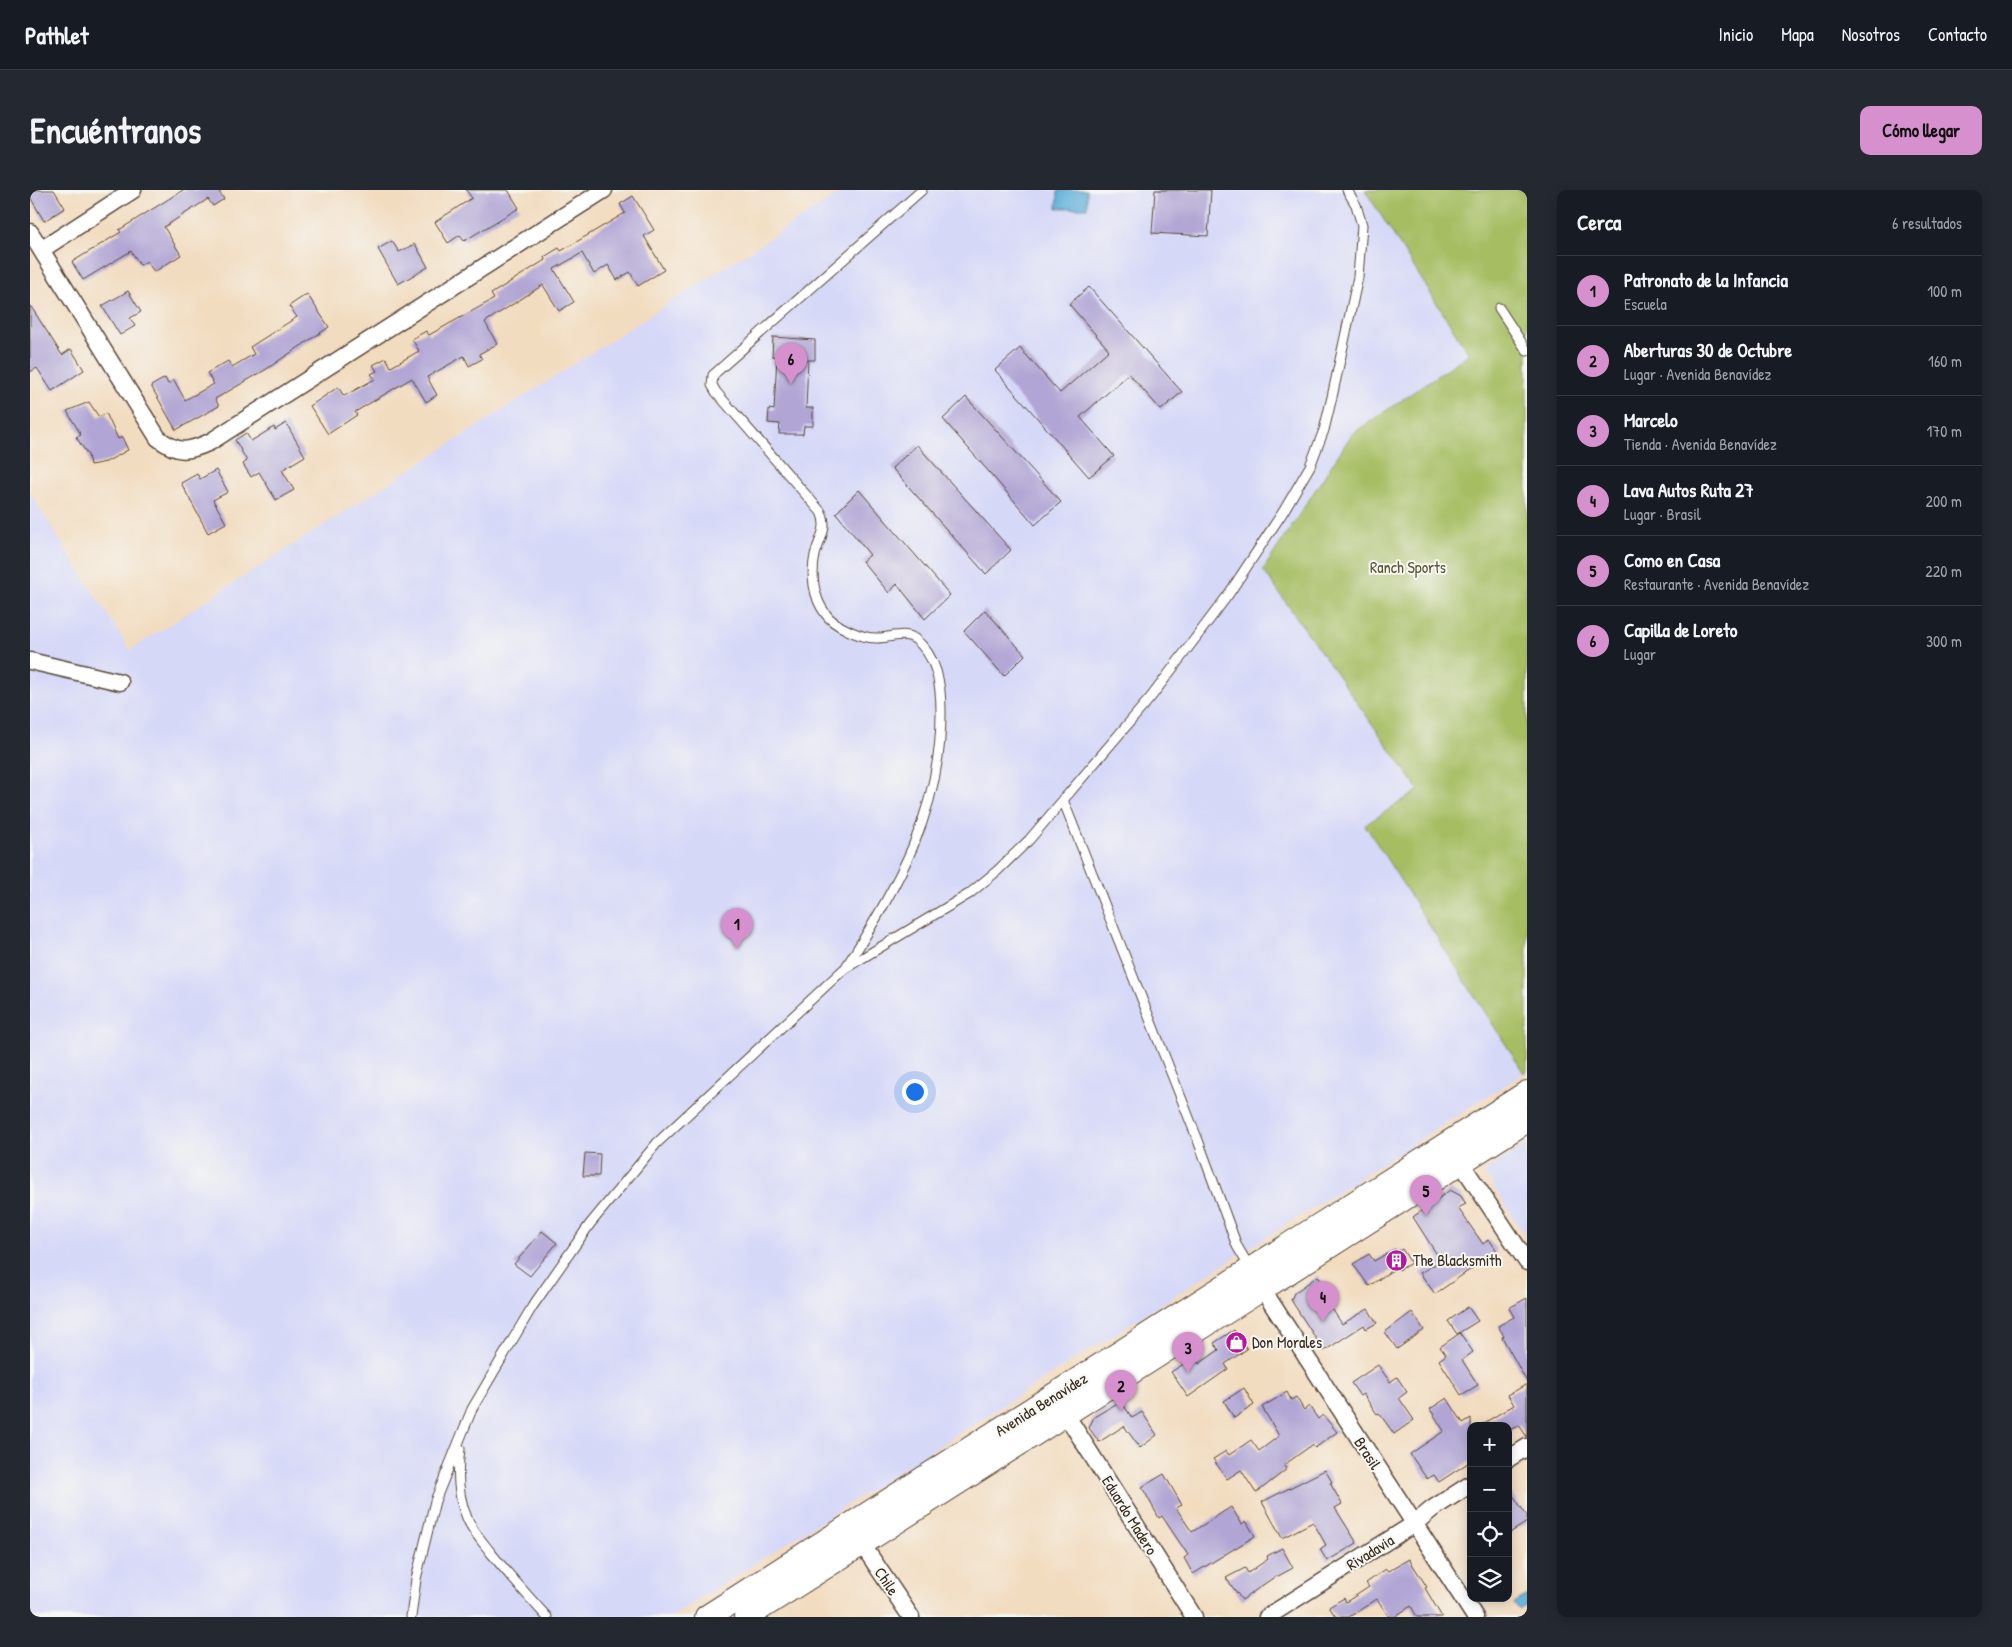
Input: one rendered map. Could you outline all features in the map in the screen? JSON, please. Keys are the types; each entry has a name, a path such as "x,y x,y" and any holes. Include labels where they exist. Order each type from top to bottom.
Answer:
{"main road":[{"name":"Avenida Benavídez","path":"746,1617 1065,1413 1527,1093"},
{"name":"Avenida Benavídez","path":"707,1617 1256,1280 1460,1163 1527,1120"}],"street":[{"path":"41,250 133,190"},
{"path":"30,232 158,438 170,448 181,450 195,449 210,442 604,190"},
{"path":"30,661 120,682"},
{"path":"1460,1163 1527,1262"},
{"name":"Brasil","path":"1256,1280 1475,1617"},
{"name":"Eduardo Madero","path":"1065,1413 1194,1617"},
{"path":"1512,1456 1527,1447"},
{"name":"Rivadavia","path":"1267,1617 1414,1524 1432,1509 1467,1487"},
{"name":"Chile","path":"862,1544 911,1617"}],"lane":[{"path":"844,969 876,921 911,853 923,824 932,792 942,726 939,677 928,652 914,638 900,635 877,638 859,634 845,629 825,615 817,600 812,577 816,555 825,528 824,518 821,512 716,392 712,384 713,375 922,190"},
{"path":"411,1617 416,1579 435,1501 472,1410 532,1308 590,1224 657,1143 844,969 969,894 1016,853 1151,697 1228,595 1283,512 1310,466 1324,430 1358,277 1362,225 1356,205 1347,190"},
{"path":"1499,308 1527,350"},
{"path":"1063,800 1199,1143 1237,1246 1256,1280"},
{"path":"462,1434 458,1460 458,1481 467,1520 504,1568 547,1617"}],"shaded area":[{"path":"845,190 1365,190 1469,354 1352,434 1263,570 1419,791 1365,825 1524,1073 671,1617 30,1617 30,493 130,650"},
{"path":"1527,1144 1527,1238 1484,1172"}],"green space":[{"name":"Ranch Sports","path":"1365,190 1527,190 1527,1071 1524,1073 1365,825 1419,790 1263,570 1352,434 1469,354"}],"water":[{"path":"1058,190 1087,190 1087,208 1057,208"},
{"path":"1527,1595 1527,1605 1519,1610 1514,1603"}],"building":[{"path":"30,190 54,190 65,208 44,221 30,197"},
{"path":"183,190 223,190 219,192 224,199 213,206 208,199 164,227 181,255 154,272 147,261 140,265 131,251 83,280 72,262"},
{"path":"466,190 508,190 519,208 464,241 460,235 448,243 435,222 472,198"},
{"path":"1155,190 1211,190 1208,236 1152,233"},
{"path":"633,196 654,230 644,236 664,270 638,286 630,272 617,280 608,265 594,274 582,253 554,269 574,302 559,311 543,285 485,322 497,344 479,354 482,359 469,366 464,356 427,377 437,395 426,402 412,378 355,412 357,415 328,434 310,406 338,387 344,396 375,379 371,374 377,371 373,365 386,358 391,367 419,351 412,339 426,331 429,335 494,299 491,294 545,260 544,257 559,248 561,251 625,213 620,204"},
{"path":"392,241 399,252 415,244 428,267 398,284 378,249"},
{"path":"1089,287 1182,392 1161,410 1129,374 1080,417 1114,456 1089,477 995,370 1020,348 1060,393 1109,350 1069,304"},
{"path":"128,291 141,312 130,318 135,326 120,335 102,306"},
{"path":"307,294 329,327 265,370 215,399 219,406 176,430 151,386 165,378 168,384 174,380 185,400 214,384 207,373 228,361 232,367 254,354 250,347 297,317 289,306"},
{"path":"30,305 62,355 71,349 84,370 52,391 37,368 30,372"},
{"path":"773,337 815,340 815,360 808,360 806,408 813,408 813,426 804,426 803,434 779,434 780,424 768,423 769,409 774,410 777,357 772,356"},
{"path":"966,397 1061,502 1035,525 943,419"},
{"path":"89,402 99,417 106,413 118,439 122,437 128,450 106,462 90,465 88,455 76,437 81,435 67,411"},
{"path":"286,423 305,456 282,470 294,490 276,500 259,472 251,477 243,464 247,461 235,440 246,433 251,441 274,427 275,430"},
{"path":"917,445 1011,550 986,574 892,468"},
{"path":"216,470 228,492 213,500 226,523 208,533 181,483 197,474 200,479"},
{"path":"859,490 950,595 925,619 897,584 889,593 862,561 870,555 836,513"},
{"path":"985,610 1025,655 1004,676 964,631"},
{"path":"585,1153 600,1154 599,1176 583,1176"},
{"path":"1450,1190 1461,1196 1466,1204 1458,1208 1483,1244 1489,1239 1497,1251 1435,1294 1420,1273 1441,1261 1413,1217"},
{"path":"542,1231 557,1243 530,1276 514,1264"},
{"path":"1395,1249 1397,1252 1402,1249 1411,1263 1399,1270 1397,1267 1369,1286 1353,1264 1369,1254 1374,1261"},
{"path":"1318,1276 1328,1292 1323,1295 1342,1324 1368,1309 1377,1323 1366,1329 1364,1325 1324,1351 1291,1300 1294,1293"},
{"path":"1527,1298 1527,1382 1502,1337 1504,1336 1498,1326 1514,1317 1509,1308"},
{"path":"1468,1307 1478,1321 1457,1334 1448,1321"},
{"path":"1412,1312 1424,1330 1397,1349 1385,1332"},
{"path":"1234,1330 1247,1349 1225,1364 1228,1369 1188,1397 1171,1372 1195,1357 1199,1364 1219,1350 1214,1343"},
{"path":"1460,1333 1473,1352 1462,1360 1478,1385 1461,1395 1439,1360 1446,1355 1440,1347"},
{"path":"1378,1365 1390,1382 1397,1377 1407,1392 1399,1398 1414,1420 1394,1434 1363,1394 1360,1396 1351,1383"},
{"path":"1527,1384 1527,1437 1519,1425 1512,1429 1512,1422 1486,1422 1514,1405 1508,1395"},
{"path":"1244,1388 1254,1405 1234,1418 1224,1401"},
{"path":"1287,1392 1291,1400 1296,1397 1304,1410 1309,1406 1318,1419 1323,1415 1337,1432 1315,1448 1312,1445 1284,1465 1287,1469 1256,1493 1241,1470 1227,1479 1213,1459 1226,1451 1229,1455 1251,1440 1259,1451 1279,1436 1262,1407"},
{"path":"1447,1398 1463,1423 1471,1418 1471,1422 1467,1422 1467,1464 1439,1482 1434,1475 1427,1479 1410,1454 1444,1431 1430,1409"},
{"path":"1121,1401 1132,1418 1142,1412 1157,1435 1140,1448 1124,1426 1099,1442 1089,1428 1094,1417"},
{"path":"1325,1470 1342,1504 1335,1508 1357,1543 1327,1561 1320,1549 1326,1545 1313,1522 1282,1538 1262,1502"},
{"path":"1164,1474 1182,1505 1176,1508 1192,1532 1231,1507 1242,1524 1246,1521 1255,1536 1193,1574 1184,1558 1188,1555 1162,1516 1159,1518 1142,1487"},
{"path":"1512,1494 1527,1516 1527,1522 1512,1531"},
{"path":"1282,1548 1293,1568 1267,1582 1242,1600 1226,1578 1245,1568 1248,1573 1268,1559 1267,1556"},
{"path":"1409,1559 1427,1587 1425,1588 1442,1617 1417,1617 1411,1606 1394,1617 1389,1617 1377,1599 1349,1617 1336,1617 1329,1607 1344,1598 1346,1602 1369,1587 1366,1583 1386,1569 1388,1571"}],"place":[{"name":"Capilla de Loreto","path":"791,384"},
{"name":"Patronato de la Infancia","path":"737,949"},
{"name":"Como en Casa","path":"1426,1216"},
{"name":"The Blacksmith","path":"1397,1260"},
{"name":"Lava Autos Ruta 27","path":"1323,1322"},
{"name":"Don Morales","path":"1236,1342"},
{"name":"Marcelo","path":"1188,1373"},
{"name":"Aberturas 30 de Octubre","path":"1121,1411"}]}
